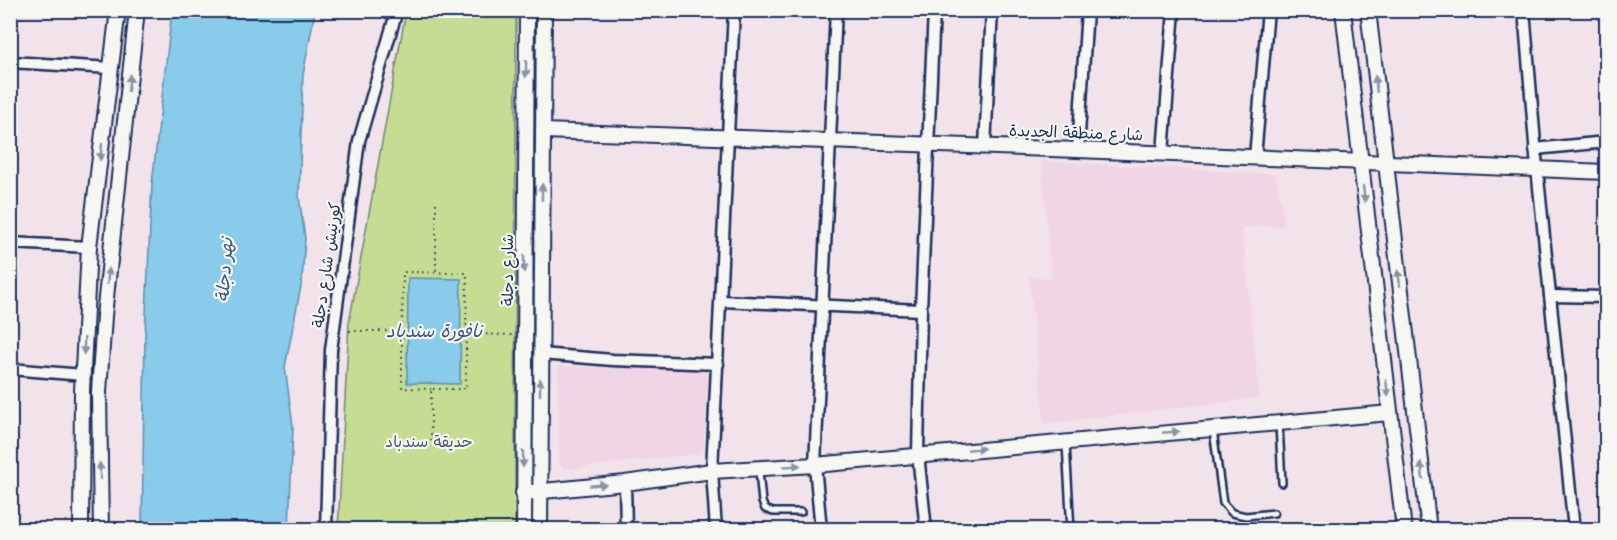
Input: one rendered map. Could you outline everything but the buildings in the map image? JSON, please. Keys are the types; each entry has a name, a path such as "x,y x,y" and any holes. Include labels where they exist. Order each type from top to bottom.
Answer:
{"street":[{"path":"81,530 83,375 90,247 118,10"},
{"path":"101,530 99,392 104,316 137,10"},
{"name":"كورنيش شارع دجلة","path":"326,530 331,350 359,141 398,10"},
{"name":"شارع دجلة","path":"524,530 527,10"},
{"name":"شارع دجلة","path":"540,530 544,10"},
{"path":"716,530 711,471 734,10"},
{"path":"821,530 815,465 836,10"},
{"path":"926,530 918,454 921,310 934,10"},
{"path":"985,146 992,10"},
{"path":"1078,150 1087,10"},
{"path":"1163,153 1174,10"},
{"path":"1256,157 1268,10"},
{"path":"1343,10 1404,530"},
{"path":"1368,10 1429,530"},
{"path":"1524,10 1535,149 1574,530"},
{"path":"10,62 111,68"},
{"name":"شارع منطقة الجديدة","path":"543,131 985,146 1606,172"},
{"path":"1535,149 1606,142"},
{"path":"10,243 90,247"},
{"path":"1550,296 1606,297"},
{"path":"721,301 921,310"},
{"path":"541,354 613,360 718,364"},
{"path":"10,369 83,375"},
{"path":"523,493 625,483 711,471 815,465 1390,412"},
{"path":"625,483 626,530"}],"lane":[{"path":"1279,422 1282,483"},
{"path":"1213,428 1223,503 1232,513 1246,516 1274,513"},
{"path":"1066,441 1071,530"},
{"path":"759,469 762,502 765,509 773,512 801,512"}],"path":[{"path":"436,203 436,273"},
{"path":"403,272 467,273 466,389 402,388 402,331 403,272"},
{"path":"349,331 402,331"},
{"path":"466,334 514,335"},
{"path":"430,441 431,388"}],"shaded area":[{"path":"1041,161 1276,174 1285,226 1242,227 1260,398 1044,424 1029,277 1051,278"},
{"path":"558,366 710,368 703,454 564,469 559,464"}],"green space":[{"name":"حديقة سندباد","path":"406,11 516,11 515,529 338,530 349,323"}],"water":[{"name":"نهر دجلة","path":"172,11 315,11 303,75 299,197 305,238 302,281 285,367 293,426 289,529 142,529 145,335 152,184"},
{"name":"نافورة سندباد","path":"408,278 461,279 460,384 407,383"}]}
